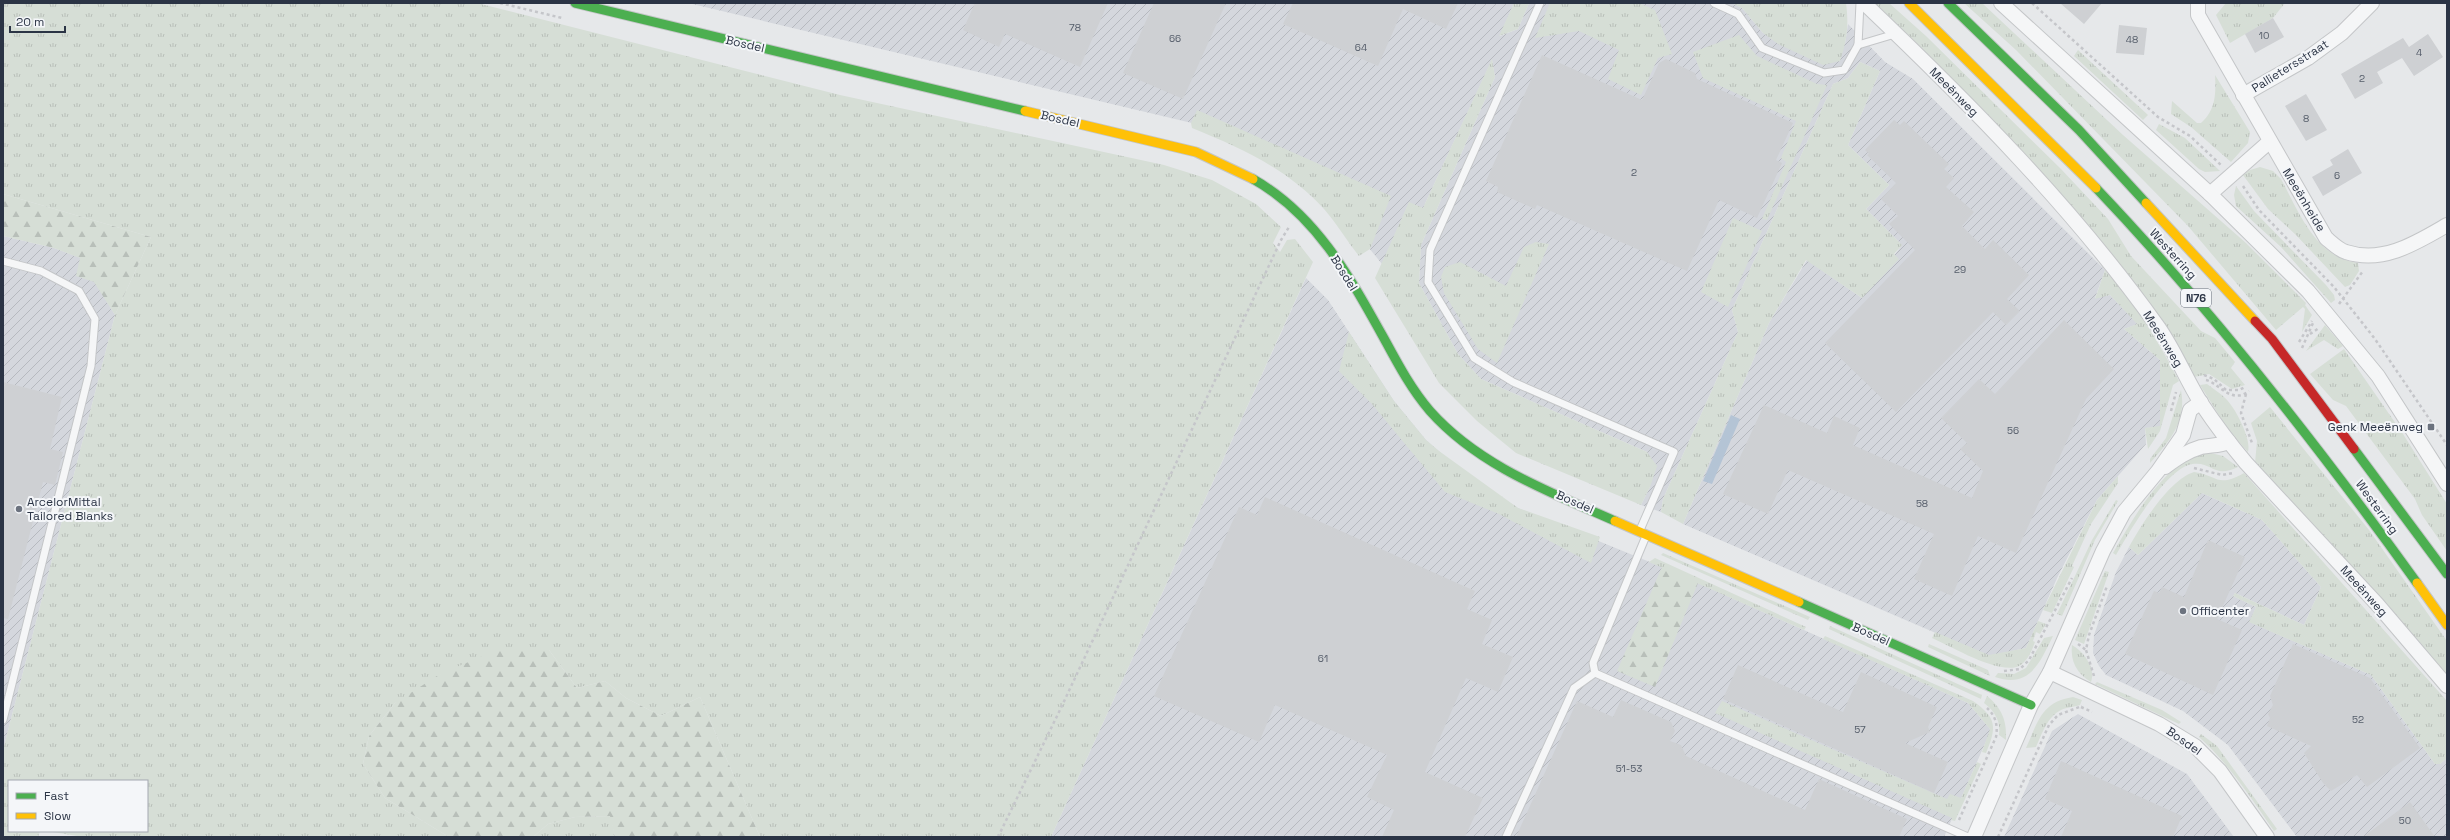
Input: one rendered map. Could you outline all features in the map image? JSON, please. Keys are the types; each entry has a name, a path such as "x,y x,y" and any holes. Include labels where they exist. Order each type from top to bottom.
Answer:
{"main road":[{"name":"Bosdel","path":"575,3 1196,152 1260,181 1300,212 1338,260 1420,399 1461,442 1516,476 2031,705"},
{"name":"Westerring","path":"1908,3 2066,155 2164,260 2251,362 2330,464 2447,625"},
{"name":"Westerring","path":"1948,3 2079,130 2272,339 2447,574"}],"street":[{"name":"Meeënweg","path":"1864,3 1979,116 2072,216 2157,325 2201,402 2229,442 2246,463 2377,604 2447,686"},
{"path":"2001,3 2210,194 2270,251 2328,314 2378,376 2447,484"},
{"name":"Meeënheide","path":"2198,3 2198,15 2269,142 2326,238 2345,252 2369,256 2390,254 2447,225"},
{"name":"Pallietersstraat","path":"2243,96 2308,58 2342,33 2372,3"},
{"path":"2210,194 2269,142"},
{"path":"1974,837 2031,705 2050,672 2103,551 2124,512 2158,471 2183,435 2190,410 2201,402"},
{"path":"2158,471 2184,454 2202,447 2219,446 2229,442"},
{"name":"Bosdel","path":"2050,672 2159,724 2195,746 2220,770 2267,837"}],"lane":[{"path":"1540,3 1430,250 1428,282 1474,358 1513,382 1674,452 1593,663 1595,673"},
{"path":"1714,3 1738,14 1762,48 1824,73 1844,70 1858,46 1860,3"},
{"path":"1858,46 1896,34"},
{"path":"3,262 41,271 79,291 95,319 91,366 3,720"},
{"path":"1595,673 1968,837"},
{"path":"1506,837 1574,688 1595,673"}],"path":[{"path":"500,3 570,19"},
{"path":"2032,3 2158,117 2190,136 2226,169"},
{"path":"2241,184 2259,210 2292,242 2344,299 2379,344 2447,445"},
{"path":"998,837 1059,712 1281,240 1300,212"},
{"path":"1284,222 1293,230"},
{"path":"2334,308 2344,299 2364,270"},
{"path":"2298,343 2314,317"},
{"path":"2302,348 2310,334 2313,323 2318,318"},
{"path":"2199,376 2209,376 2226,390 2231,391 2247,386"},
{"path":"2202,380 2209,381 2229,394 2246,394 2241,413 2253,448"},
{"path":"2190,468 2196,467 2222,475 2235,472"},
{"path":"2095,679 2086,650 2089,635 2108,585"},
{"path":"2082,707 2084,702"},
{"path":"1954,831 1996,737 1996,720 1985,706"},
{"path":"1998,837 2049,725 2058,714 2082,707 2096,713"}],"shaded area":[{"path":"688,3 1514,3 1500,36 1518,29 1529,3 1732,3 1742,8 1763,33 1845,44 1848,24 1885,62 1913,79 2105,270 2095,298 2110,295 2138,324 2124,329 2160,360 2160,427 2145,428 2146,444 2097,500 2058,576 2026,648 1989,656 1683,524 1769,323 1807,260 1862,298 1902,245 1866,209 1889,185 1848,145 1880,71 1860,62 1848,78 1833,84 1732,310 1738,332 1663,499 1661,512 1641,505 1650,487 1647,452 1481,379 1458,354 1419,283 1421,245 1495,77 1492,60 1423,208 1409,203 1382,264 1315,182 1196,124"},
{"path":"3,236 54,248 81,258 115,315 3,750"},
{"path":"1306,278 1328,300 1394,401 1426,440 1469,477 1518,508 1662,567 1968,703 1991,730 1944,837 1051,837"},
{"path":"2202,493 2262,520 2321,587 2304,625 2235,593 2233,596 2256,607 2250,622 2371,675 2435,764 2440,764 2447,758 2447,837 2297,837 2228,745 2183,711 2106,675 2099,666 2093,653 2094,635 2116,572 2129,547 2138,555"},
{"path":"2078,714 2187,774 2234,837 2004,837 2052,731"}],"green space":[{"path":"3,3 477,3 840,95 1164,165 1212,180 1256,204 1281,227 1273,243 1280,252 1287,240 1295,239 1313,262 1051,837 760,837 700,697 661,716 626,698 605,681 577,688 549,650 395,703 369,736 363,764 385,798 449,837 83,837 53,832 148,832 148,780 8,780 8,832 40,832 38,837 3,837 3,750 115,315 151,237 3,194"},
{"path":"1514,3 1529,3 1518,29 1499,36"},
{"path":"1550,3 1639,3 1655,10 1672,54 1658,58 1641,95 1608,79 1619,50 1579,31 1535,38"},
{"path":"1732,3 1846,3 1847,32 1840,61 1823,65 1778,44 1763,33 1742,8"},
{"path":"1873,3 1889,3 1926,36 2061,169 2108,219 2131,256 2201,331 2215,338 2235,362 2231,368 2245,385 2232,389 2209,374 2194,377 2166,327"},
{"path":"1964,3 1982,3 2123,135 2246,243 2306,303 2305,305 2312,315 2302,332 2305,309 2303,307 2276,330 2188,226 2016,50"},
{"path":"2226,3 2285,3 2273,18 2230,43 2216,15"},
{"path":"1739,35 1757,56 1817,84 1827,85 1767,220 1762,219 1786,162 1781,158 1796,121 1703,78 1693,52"},
{"path":"2078,50 2148,115 2143,120 2074,56"},
{"path":"1492,59 1495,77 1421,245 1419,283 1458,354 1481,379 1647,452 1657,466 1650,487 1641,505 1516,453 1477,421 1439,383 1375,278 1409,202 1423,208"},
{"path":"1860,62 1880,71 1848,145 1889,185 1866,209 1902,245 1894,254 1899,259 1862,298 1806,260 1769,323 1683,524 1661,512 1663,499 1738,332 1732,310 1833,84 1848,78"},
{"path":"2215,75 2250,132 2248,143 2231,162 2191,127 2171,114 2172,101 2197,123 2201,123 2210,113 2214,101"},
{"path":"1197,110 1391,196 1370,249 1359,256 1324,209 1295,182 1279,171 1228,143 1192,128 1191,123"},
{"path":"2159,124 2185,138 2220,171 2205,172 2199,169 2156,130"},
{"path":"2260,167 2273,171 2281,179 2302,218 2319,242 2330,252 2343,259 2358,263 2359,271 2350,285 2345,287 2296,235 2268,209 2243,175 2250,170"},
{"path":"2236,186 2254,211 2326,285 2334,295 2335,300 2331,303 2281,247 2236,206 2234,195"},
{"path":"3,194 151,237 115,315 94,282 76,276 80,258 54,248 3,236"},
{"path":"1733,218 1762,231 1728,307 1701,292"},
{"path":"1536,242 1549,244 1497,363 1478,349 1444,293 1441,277 1445,267 1460,262 1506,286 1524,247"},
{"path":"2105,270 2127,296 2146,323 2179,381 2173,385 2160,431 2148,449 2145,428 2160,426 2160,360 2124,329 2137,324 2110,295 2095,299"},
{"path":"2325,325 2343,346 2338,349 2324,340 2306,351"},
{"path":"1349,332 1394,401 1426,440 1439,451 1518,508 1600,537 1591,563 1499,514 1445,492 1371,403 1339,371"},
{"path":"2344,349 2403,434 2447,504 2447,551 2422,515 2415,499 2346,406 2333,400 2310,374"},
{"path":"2207,384 2220,393 2233,408 2242,423 2249,447 2248,452 2229,431 2200,385"},
{"path":"2181,390 2182,411 2179,421 2164,447 2150,463 2150,459 2166,438"},
{"path":"2270,407 2369,530 2447,641 2447,677 2255,463 2257,441 2251,423"},
{"path":"2211,453 2223,456 2238,467 2230,470 2218,471 2205,465 2192,464 2182,468 2160,489 2138,518 2116,555 2113,553 2144,503 2162,480 2187,459 2194,456"},
{"path":"2194,472 2218,480 2228,480 2244,473 2447,701 2447,758 2440,764 2435,764 2371,675 2249,622 2256,607 2233,596 2235,593 2304,625 2321,587 2262,520 2202,493 2138,555 2129,547 2149,515 2166,493 2185,476"},
{"path":"2118,476 2118,483 2091,524 2072,566 2074,567 2052,613 2043,610 2097,500"},
{"path":"2116,500 2118,501 2095,540 2062,616 2057,614 2092,540"},
{"path":"1663,553 1810,617 1808,620 1661,555"},
{"path":"1655,558 1806,627 1804,630 1649,562"},
{"path":"1662,567 1698,583 1655,687 1617,671"},
{"path":"2105,571 2109,572 2084,644 2075,640"},
{"path":"2038,621 2046,624 2040,634 2036,632 2033,641 2035,642 2027,659 2022,664 2014,668 2003,667 1978,660 1932,638 1935,632 1989,655 2026,648"},
{"path":"1830,626 1982,695 1981,699 1829,629"},
{"path":"1825,636 1973,701 1987,713 1993,724 1992,736 1986,753 1982,752 1990,729 1968,703 1823,639"},
{"path":"2053,636 2038,664 2025,676 2007,680 1995,677 1998,673 2014,674 2026,668 2044,638"},
{"path":"1929,644 1988,670 1990,676 1928,647"},
{"path":"2072,645 2085,656 2088,661 2092,671 2091,682 2078,671 2073,662"},
{"path":"497,650 549,650 577,688 605,681 626,698 661,716 700,697 760,837 615,837 610,816 575,817 548,824 533,837 449,837 385,798 363,764 369,736 395,703 440,674"},
{"path":"2097,682 2162,710 2181,722 2179,724 2095,684"},
{"path":"1987,696 2000,710 2006,727 2006,740 1999,735 1998,721 1994,713 1984,703"},
{"path":"2073,697 2082,700 2080,705 2063,709 2056,713 2046,726 2036,747 2026,748 2038,722 2047,708 2054,703"},
{"path":"1722,701 1947,799 1950,794 1961,798 1977,762 1981,764 1955,821 1951,820 1952,818 1715,713"},
{"path":"2201,734 2217,746 2277,829 2274,831 2230,770 2199,737"},
{"path":"611,816 615,837 533,837 548,824 575,817"}],"water":[{"path":"1731,415 1740,419 1712,484 1703,481"}],"building":[{"path":"975,3 1108,3 1080,67 1005,34 999,47 963,30"},
{"path":"1154,3 1226,3 1183,99 1123,73"},
{"path":"1293,3 1458,3 1446,29 1403,9 1378,66 1283,24"},
{"path":"2060,3 2102,3 2084,24"},
{"path":"2273,18 2284,37 2255,53 2245,34"},
{"path":"2119,25 2147,28 2144,55 2116,53"},
{"path":"2428,34 2443,57 2414,76 2402,58 2377,72 2383,83 2355,99 2341,74 2403,38 2409,47"},
{"path":"1542,55 1642,100 1659,63 1666,59 1695,73 1697,79 1793,123 1776,160 1782,163 1757,218 1719,200 1687,271 1537,205 1535,209 1497,192 1498,187 1486,181"},
{"path":"2306,94 2327,130 2306,141 2285,106"},
{"path":"1894,120 1900,125 1904,121 1949,164 1944,169 1954,178 1946,187 1974,212 1962,226 1985,249 1993,240 2029,275 2007,299 2020,311 2006,325 1993,312 1896,412 1825,343 1915,250 1889,224 1898,216 1881,199 1896,183 1867,155 1869,154 1865,150"},
{"path":"2348,149 2362,173 2323,196 2312,177 2333,165 2330,160"},
{"path":"2064,320 2114,369 2086,399 2016,553 1978,536 1952,596 1914,579 1934,534 1788,470 1768,514 1723,494 1764,405 1827,433 1834,416 1860,428 1853,445 1972,498 1983,471 1960,449 1967,443 1941,418 1979,379 1995,394"},
{"name":"ArcelorMittal Tailored Blanks","path":"3,382 62,397 50,449 63,452 55,485 43,482 8,619 3,618"},
{"path":"1265,497 1475,591 1467,609 1492,620 1482,644 1513,657 1498,692 1466,678 1425,772 1483,798 1465,837 1382,837 1394,810 1367,797 1387,755 1275,705 1259,742 1154,696 1239,507 1257,515"},
{"name":"Officenter","path":"2208,540 2245,557 2217,619 2242,630 2213,695 2125,654 2154,591 2159,593 2162,587 2184,597"},
{"path":"2293,644 2370,678 2420,748 2367,787 2357,775 2331,791 2323,783 2304,753 2311,746 2267,726 2270,718 2268,714 2273,705 2270,696"},
{"path":"1738,665 1843,712 1861,672 1937,707 1928,727 1930,732 1905,743 1948,762 1934,793 1723,699"},
{"path":"1621,700 1671,722 1675,731 1670,741 1681,745 1686,756 1805,810 1819,779 1907,819 1899,837 1516,837 1577,701 1613,717"},
{"path":"2061,761 2182,816 2173,837 2061,837 2072,811 2045,799"},
{"path":"2410,802 2435,837 2363,837"}],"traffic: fast":[{"path":"575,3 1025,111"},
{"path":"1948,3 2079,130 2146,203"},
{"path":"1253,179 1276,194 1296,211 1330,250 1359,295 1401,369 1423,403 1449,430 1470,447 1516,476 1615,521"},
{"path":"2096,188 2223,330 2302,429 2417,583"},
{"path":"2354,449 2447,574"},
{"path":"1799,602 2031,705"}],"traffic: slow":[{"path":"1909,3 2096,188"},
{"path":"1025,111 1196,152 1253,179"},
{"path":"2146,203 2255,321"},
{"path":"1615,521 1799,602"},
{"path":"2417,583 2447,625"}],"traffic: jam":[{"path":"2255,321 2272,339 2354,449"}],"place":[{"name":"Genk Meeënweg","path":"2431,427"},
{"name":"ArcelorMittal Tailored Blanks","path":"19,509"},
{"name":"Officenter","path":"2183,611"}]}
